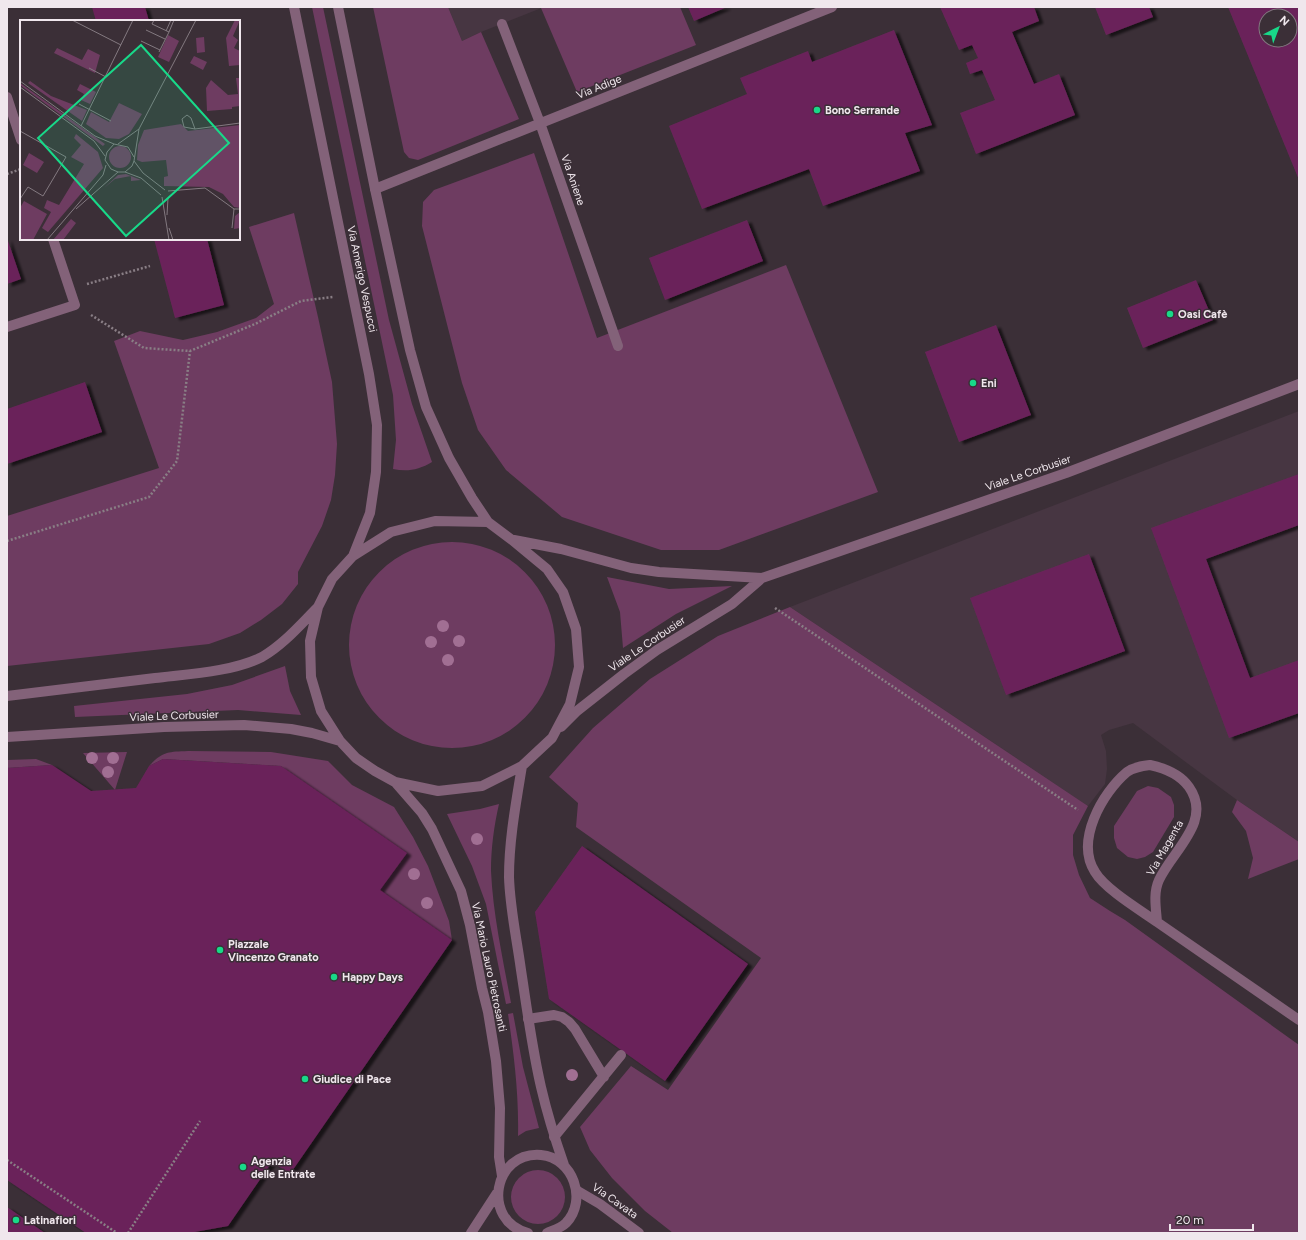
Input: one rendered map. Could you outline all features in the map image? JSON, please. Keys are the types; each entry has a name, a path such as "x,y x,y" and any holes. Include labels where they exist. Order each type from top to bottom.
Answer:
{"street":[{"name":"Via Amerigo Vespucci","path":"294,7 369,374 377,424 376,472 370,513 353,556"},
{"path":"338,7 410,350 426,407 449,458 488,522 547,569 563,592 576,629 579,667 570,704 552,738 522,766 482,786 438,791 395,782 374,771 356,758 340,741 321,711 311,677 310,641 318,607 332,579 353,556 391,532 435,521 488,522"},
{"name":"Via Adige","path":"375,189 832,7"},
{"name":"Via Aniene","path":"502,24 540,123 618,346"},
{"path":"7,97 20,137"},
{"path":"7,327 75,305 53,240"},
{"name":"Viale Le Corbusier","path":"552,738 577,711 600,691 657,650 732,604 762,578 1066,473 1299,384"},
{"name":"Viale Le Corbusier","path":"512,540 561,550 631,568 659,572 762,578"},
{"path":"7,696 182,675 224,669 244,664 260,657 286,640 318,607"},
{"name":"Viale Le Corbusier","path":"7,737 164,727 244,725 305,732 340,741"},
{"name":"Via Magenta","path":"1157,922 1155,893 1160,879 1196,820 1197,806 1193,793 1186,783 1164,768 1150,765 1138,767 1127,772 1108,793 1098,808 1089,836 1088,849 1090,862 1095,873 1105,883 1157,922 1299,1020"},
{"path":"522,766 514,814 510,851 509,878 511,908 528,1019 541,1086 554,1137 564,1165"},
{"name":"Via Mario Lauro Pietrosanti","path":"395,782 422,813 432,830 461,891 470,925 488,1012 496,1061 500,1108 499,1157 502,1176"},
{"path":"528,1019 554,1015 569,1022 575,1029 604,1077"},
{"path":"554,1137 621,1055"},
{"path":"471,1233 497,1193 502,1176 509,1167 518,1160 530,1156 542,1155 553,1158 564,1165 570,1172 576,1190 576,1202 573,1213 557,1230 547,1233"},
{"name":"Via Cavata","path":"576,1190 600,1204 639,1233"},
{"path":"497,1193 499,1205 503,1215 512,1225 522,1232 528,1233"}],"path":[{"path":"7,174 20,169"},
{"path":"70,289 150,266"},
{"path":"75,305 144,348 190,351 255,324 301,301 353,294"},
{"path":"7,541 149,496 177,461 190,351"},
{"path":"775,608 1093,820"},
{"path":"128,1233 200,1121"},
{"path":"7,1160 117,1233"}],"shaded area":[{"path":"312,7 323,7 389,320 412,404 432,462 413,470 393,469 396,440 393,395"},
{"path":"373,7 448,7 462,41 481,32 519,119 418,160 409,158 404,152"},
{"path":"448,7 544,7 462,41"},
{"path":"680,7 696,45 577,92 541,8"},
{"path":"534,153 597,338 786,265 878,492 719,550 661,550 562,517 506,470 478,430 462,383 422,226 423,202 434,190"},
{"path":"294,213 332,382 337,444 335,475 331,500 322,526 298,572 298,584 282,604 261,620 240,633 209,644 7,666 7,516 159,468 114,341 140,331 183,340 217,332 256,318 274,304 249,227"},
{"path":"1299,411 1299,842 1237,800 1133,723 1109,730 1101,735 1106,751 1107,769 1105,784 1088,806 790,607"},
{"path":"452,542 472,544 491,550 517,566 531,580 547,606 553,625 555,645 553,665 547,684 531,710 517,724 491,740 472,746 452,748 432,746 413,740 387,724 373,710 357,684 351,665 349,645 351,625 357,606 373,580 387,566 413,550 432,544"},
{"path":"607,577 669,589 732,586 676,614 623,648 620,612"},
{"path":"790,607 1088,806 1073,835 1073,855 1079,875 1090,898 1125,920 1299,1045 1299,1233 673,1233 645,1211 612,1178 590,1150 580,1127 631,1066 668,1090 761,958 576,827 578,803 549,777 593,728 650,679 718,636"},
{"path":"285,666 290,691 301,715 238,710 75,717 74,706 187,694 232,685"},
{"path":"188,751 271,752 328,761 352,785 394,807 413,837 428,866 449,921 452,940 380,890 407,853 281,766 163,759 149,766 158,757 166,753"},
{"path":"127,752 115,790 83,753"},
{"path":"36,759 52,765 7,768 7,760"},
{"path":"1148,786 1158,788 1171,797 1174,805 1174,817 1153,852 1145,857 1137,859 1128,857 1117,848 1114,838 1114,826 1137,791"},
{"path":"1237,800 1299,842 1299,859 1248,879 1253,858 1246,831 1232,812"},
{"path":"499,804 493,837 491,871 496,920 511,1003 506,1004 486,904 472,866 447,814 480,809"},
{"path":"513,1013 523,1067 539,1128 526,1131 518,1136 516,1075 508,1014"},
{"path":"538,1170 548,1172 557,1178 563,1187 565,1197 563,1207 557,1216 548,1222 538,1224 528,1222 519,1216 513,1207 511,1197 513,1187 519,1178 528,1172"}],"building":[{"path":"92,7 145,7 149,20 96,20"},
{"path":"688,7 727,7 694,21"},
{"path":"940,7 1034,7 1039,21 1012,32 1034,84 1059,74 1075,115 976,154 960,113 995,100 982,70 970,74 966,63 978,58 972,45 959,50"},
{"path":"1095,7 1149,7 1153,17 1106,35"},
{"path":"1228,7 1299,7 1299,180"},
{"name":"Bono Serrande","path":"894,30 932,125 905,133 920,171 823,206 809,169 702,209 669,126 747,94 740,78 808,51 812,62"},
{"path":"747,220 763,261 665,300 649,258"},
{"path":"7,238 21,279 7,284"},
{"path":"154,240 207,240 224,305 175,318"},
{"name":"Oasi Cafè","path":"1196,280 1213,320 1143,348 1127,308"},
{"path":"996,325 1031,415 959,442 925,352"},
{"path":"85,382 102,432 7,464 7,409"},
{"path":"1299,474 1299,525 1206,559 1250,678 1299,660 1299,713 1229,738 1151,528"},
{"path":"1089,554 1125,651 1006,695 970,598"},
{"path":"163,759 281,766 407,853 380,890 452,940 290,1174 272,1162 228,1226 189,1233 86,1233 7,1180 7,768 52,765 91,791 136,788 149,766"},
{"path":"582,846 748,964 665,1081 549,999 535,912"},
{"name":"Latinafiori","path":"7,1207 45,1233 7,1233"}],"place":[{"name":"Bono Serrande","path":"817,110"},
{"name":"Oasi Cafè","path":"1170,314"},
{"name":"Eni","path":"973,383"},
{"name":"Piazzale Vincenzo Granato","path":"220,950"},
{"name":"Happy Days","path":"334,977"},
{"name":"Giudice di Pace","path":"305,1079"},
{"name":"Agenzia delle Entrate","path":"243,1167"},
{"name":"Latinafiori","path":"16,1220"}]}
